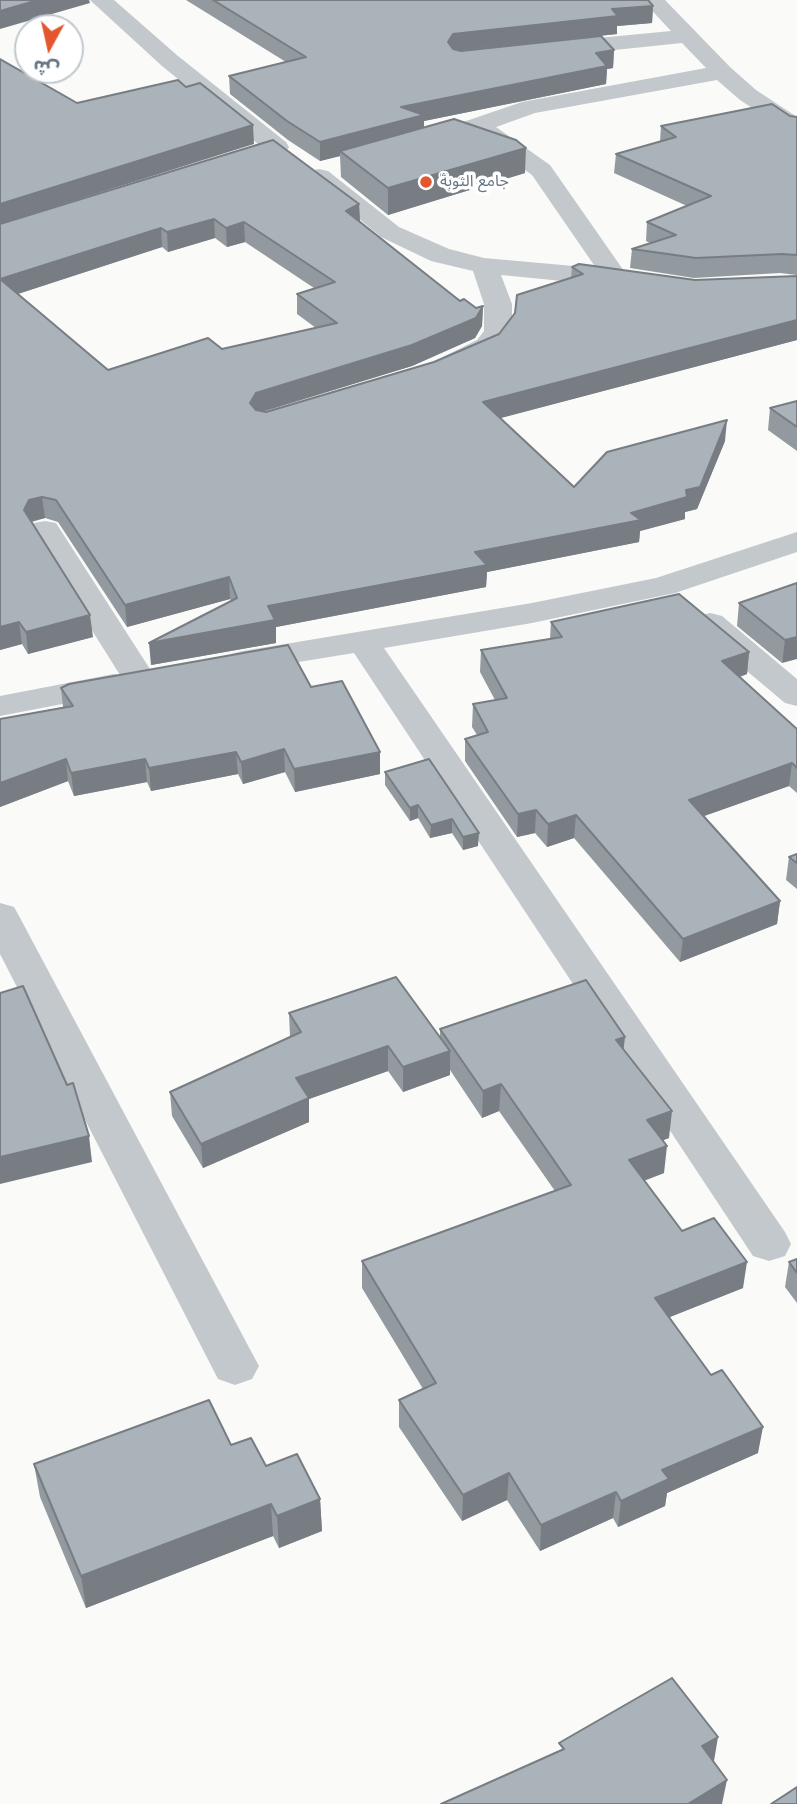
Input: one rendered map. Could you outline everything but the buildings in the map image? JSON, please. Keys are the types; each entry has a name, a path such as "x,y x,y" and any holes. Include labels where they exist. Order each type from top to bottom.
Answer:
{"street":[{"path":"101,0 170,61 277,148 316,173 390,232 440,255 484,266 615,277 652,284"},
{"path":"653,0 722,72 748,95 797,127"},
{"path":"541,51 687,36"},
{"path":"406,148 445,138 477,124 530,107 722,72"},
{"path":"477,124 541,170 615,277"},
{"path":"251,156 277,148"},
{"path":"316,173 342,166"},
{"path":"423,374 487,346 498,332 498,304 484,266"},
{"path":"0,706 153,677 45,530"},
{"path":"218,666 532,613 664,586 797,541"},
{"path":"664,586 797,696"},
{"path":"362,640 769,1244"},
{"path":"0,916 236,1366"}],"place":[{"name":"جامع التوبة","path":"426,182"}]}
